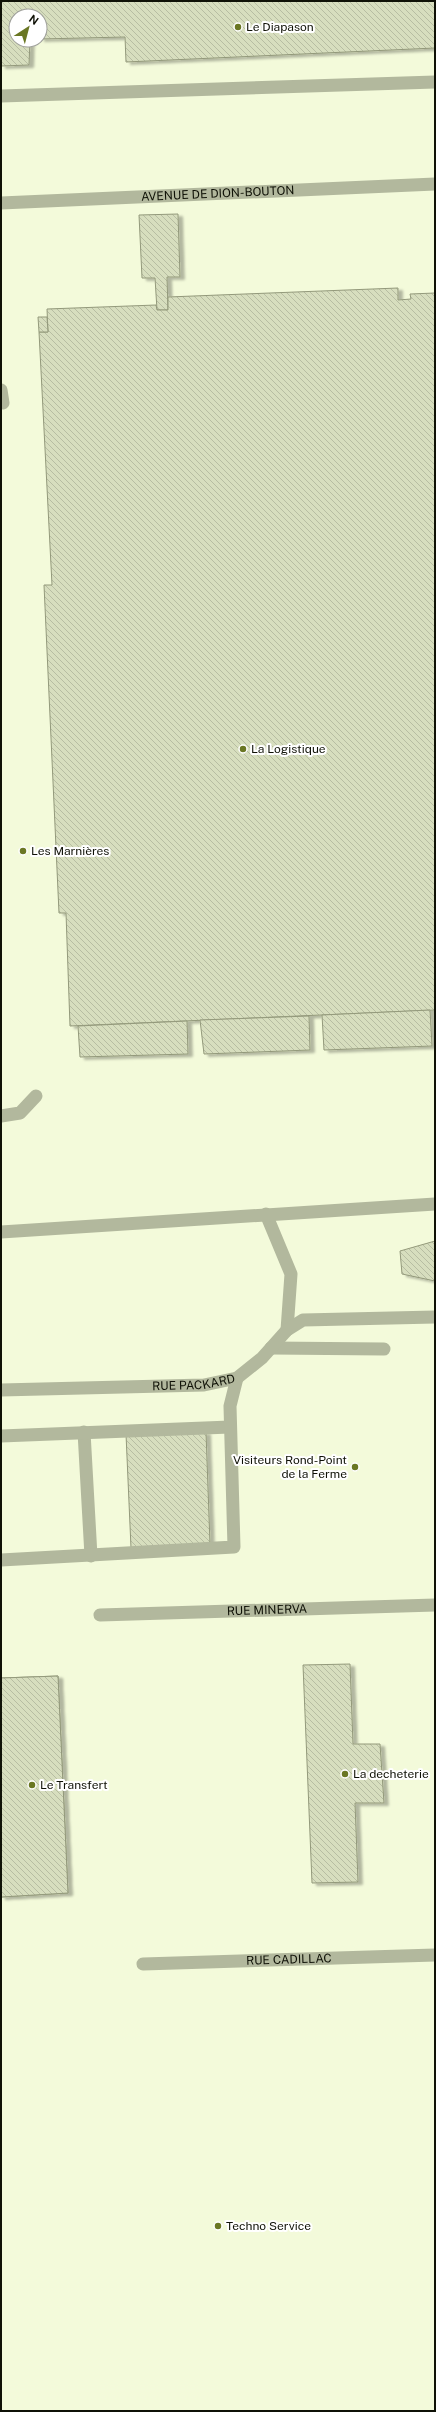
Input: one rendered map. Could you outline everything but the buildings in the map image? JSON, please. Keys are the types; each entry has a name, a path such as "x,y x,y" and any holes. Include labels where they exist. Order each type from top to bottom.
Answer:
{"lane":[{"path":"1,96 435,82"},
{"name":"AVENUE DE DION-BOUTON","path":"1,203 435,184"},
{"path":"1,390 3,403"},
{"path":"1,1116 20,1113 36,1096"},
{"path":"1,1232 435,1204"},
{"path":"266,1214 292,1274 287,1330"},
{"name":"RUE PACKARD","path":"1,1390 204,1385 237,1378 271,1348 287,1330 303,1320 435,1317"},
{"path":"271,1348 384,1349"},
{"path":"1,1560 234,1547 230,1406 237,1378"},
{"path":"1,1436 230,1427"},
{"path":"84,1432 91,1556"},
{"name":"RUE MINERVA","path":"100,1615 435,1605"},
{"name":"RUE CADILLAC","path":"143,1964 435,1955"}],"place":[{"name":"Le Diapason","path":"238,27"},
{"name":"La Logistique","path":"243,749"},
{"name":"Les Marnières","path":"23,851"},
{"name":"Visiteurs Rond-Point de la Ferme","path":"355,1467"},
{"name":"La decheterie","path":"345,1774"},
{"name":"Le Transfert","path":"32,1785"},
{"name":"Techno Service","path":"218,2226"}]}
